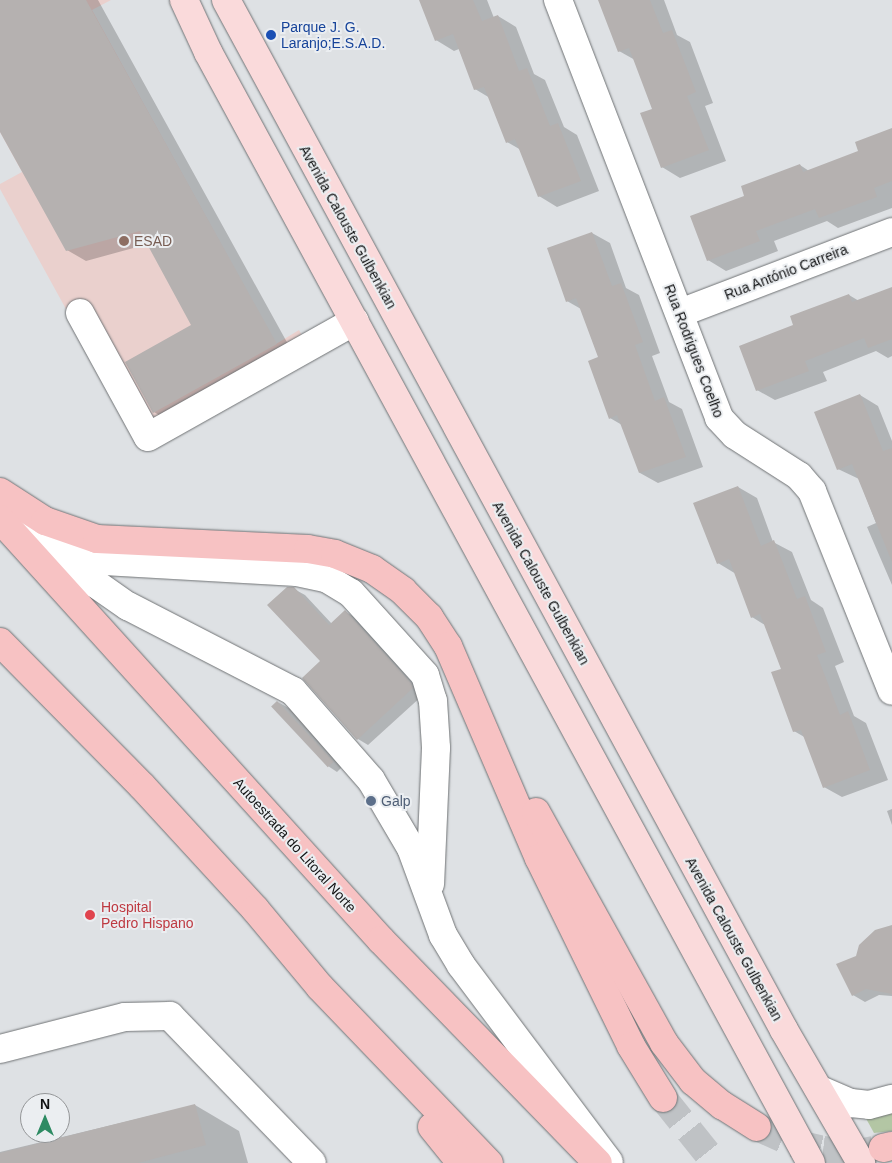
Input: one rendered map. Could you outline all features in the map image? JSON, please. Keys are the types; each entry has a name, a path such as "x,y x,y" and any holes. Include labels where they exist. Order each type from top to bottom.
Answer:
{"highway":[{"path":"0,493 45,521 97,539 308,549 335,554 372,569 403,591 429,617 448,646 485,727 543,867 631,1046 663,1098"},
{"name":"Autoestrada do Litoral Norte","path":"0,519 381,940 598,1163"},
{"path":"0,642 142,786 255,909 461,1163"},
{"path":"485,727 533,807 664,1043 693,1080 722,1105 757,1128"},
{"path":"320,987 489,1163"}],"main road":[{"path":"184,0 208,52 811,1163"},
{"name":"Avenida Calouste Gulbenkian","path":"226,0 746,960 861,1163"}],"street":[{"name":"Rua Rodrigues Coelho","path":"558,0 725,428 799,476 812,491 892,691"},
{"name":"Rua António Carreira","path":"680,313 892,232"},
{"path":"80,313 148,436 355,321"},
{"path":"0,493 96,584 128,606 293,690 371,780 396,818 411,848 443,935 494,1013 610,1163"},
{"path":"58,550 104,561 297,572 326,578 351,592 425,675 433,701 436,748 430,901"},
{"path":"0,1049 125,1017 170,1016 312,1163"},
{"path":"820,1090 851,1103 869,1105 892,1099"}],"shaded area":[{"name":"ESAD","path":"0,0 111,0 92,10 276,344 299,330 314,358 144,451 0,189 0,184 22,172 0,132"}],"green space":[{"path":"892,1109 892,1131 874,1133 863,1113"}],"building":[{"name":"ESAD","path":"0,0 86,0 277,344 153,413 125,362 191,325 140,231 66,251 0,132"},
{"path":"419,0 473,0 482,21 498,15 519,71 527,68 550,126 558,123 581,181 538,197 515,139 506,143 484,87 474,90 453,34 435,41"},
{"path":"598,0 650,0 663,33 672,30 696,92 687,96 709,150 661,168 640,113 652,109 629,48 618,52"},
{"path":"892,128 892,181 874,188 877,197 819,218 815,209 756,231 760,241 707,261 690,216 744,196 741,186 800,164 803,172 858,151 855,142"},
{"path":"592,232 612,286 621,283 643,342 635,345 655,401 664,397 686,457 639,473 617,415 609,419 588,361 598,357 576,298 566,302 547,248"},
{"path":"892,287 892,339 868,348 864,338 805,361 809,371 756,391 739,346 793,325 790,316 849,294 852,302"},
{"path":"860,394 883,451 892,448 892,562 852,464 837,470 814,412"},
{"path":"738,486 761,546 774,540 797,599 805,596 826,652 817,655 840,715 848,711 870,770 823,788 801,730 793,732 771,672 781,669 760,614 751,618 729,559 717,564 693,503"},
{"path":"287,587 294,587 329,625 345,610 411,683 413,688 357,740 302,678 320,661 267,605"},
{"path":"277,701 334,762 328,767 271,706"},
{"path":"892,925 892,994 866,989 852,996 836,964 856,956 859,945 875,930"},
{"path":"195,1104 206,1145 138,1163 0,1163 0,1153 40,1143 70,1143 70,1135"}],"tunnel":[{"path":"663,1098 715,1163"},
{"path":"757,1127 793,1143 823,1150 855,1154 874,1150"}],"place":[{"name":"Parque J. G. Laranjo;E.S.A.D.","path":"271,35"},
{"name":"ESAD","path":"124,241"},
{"name":"Galp","path":"371,801"},
{"name":"Hospital Pedro Hispano","path":"90,915"}]}
